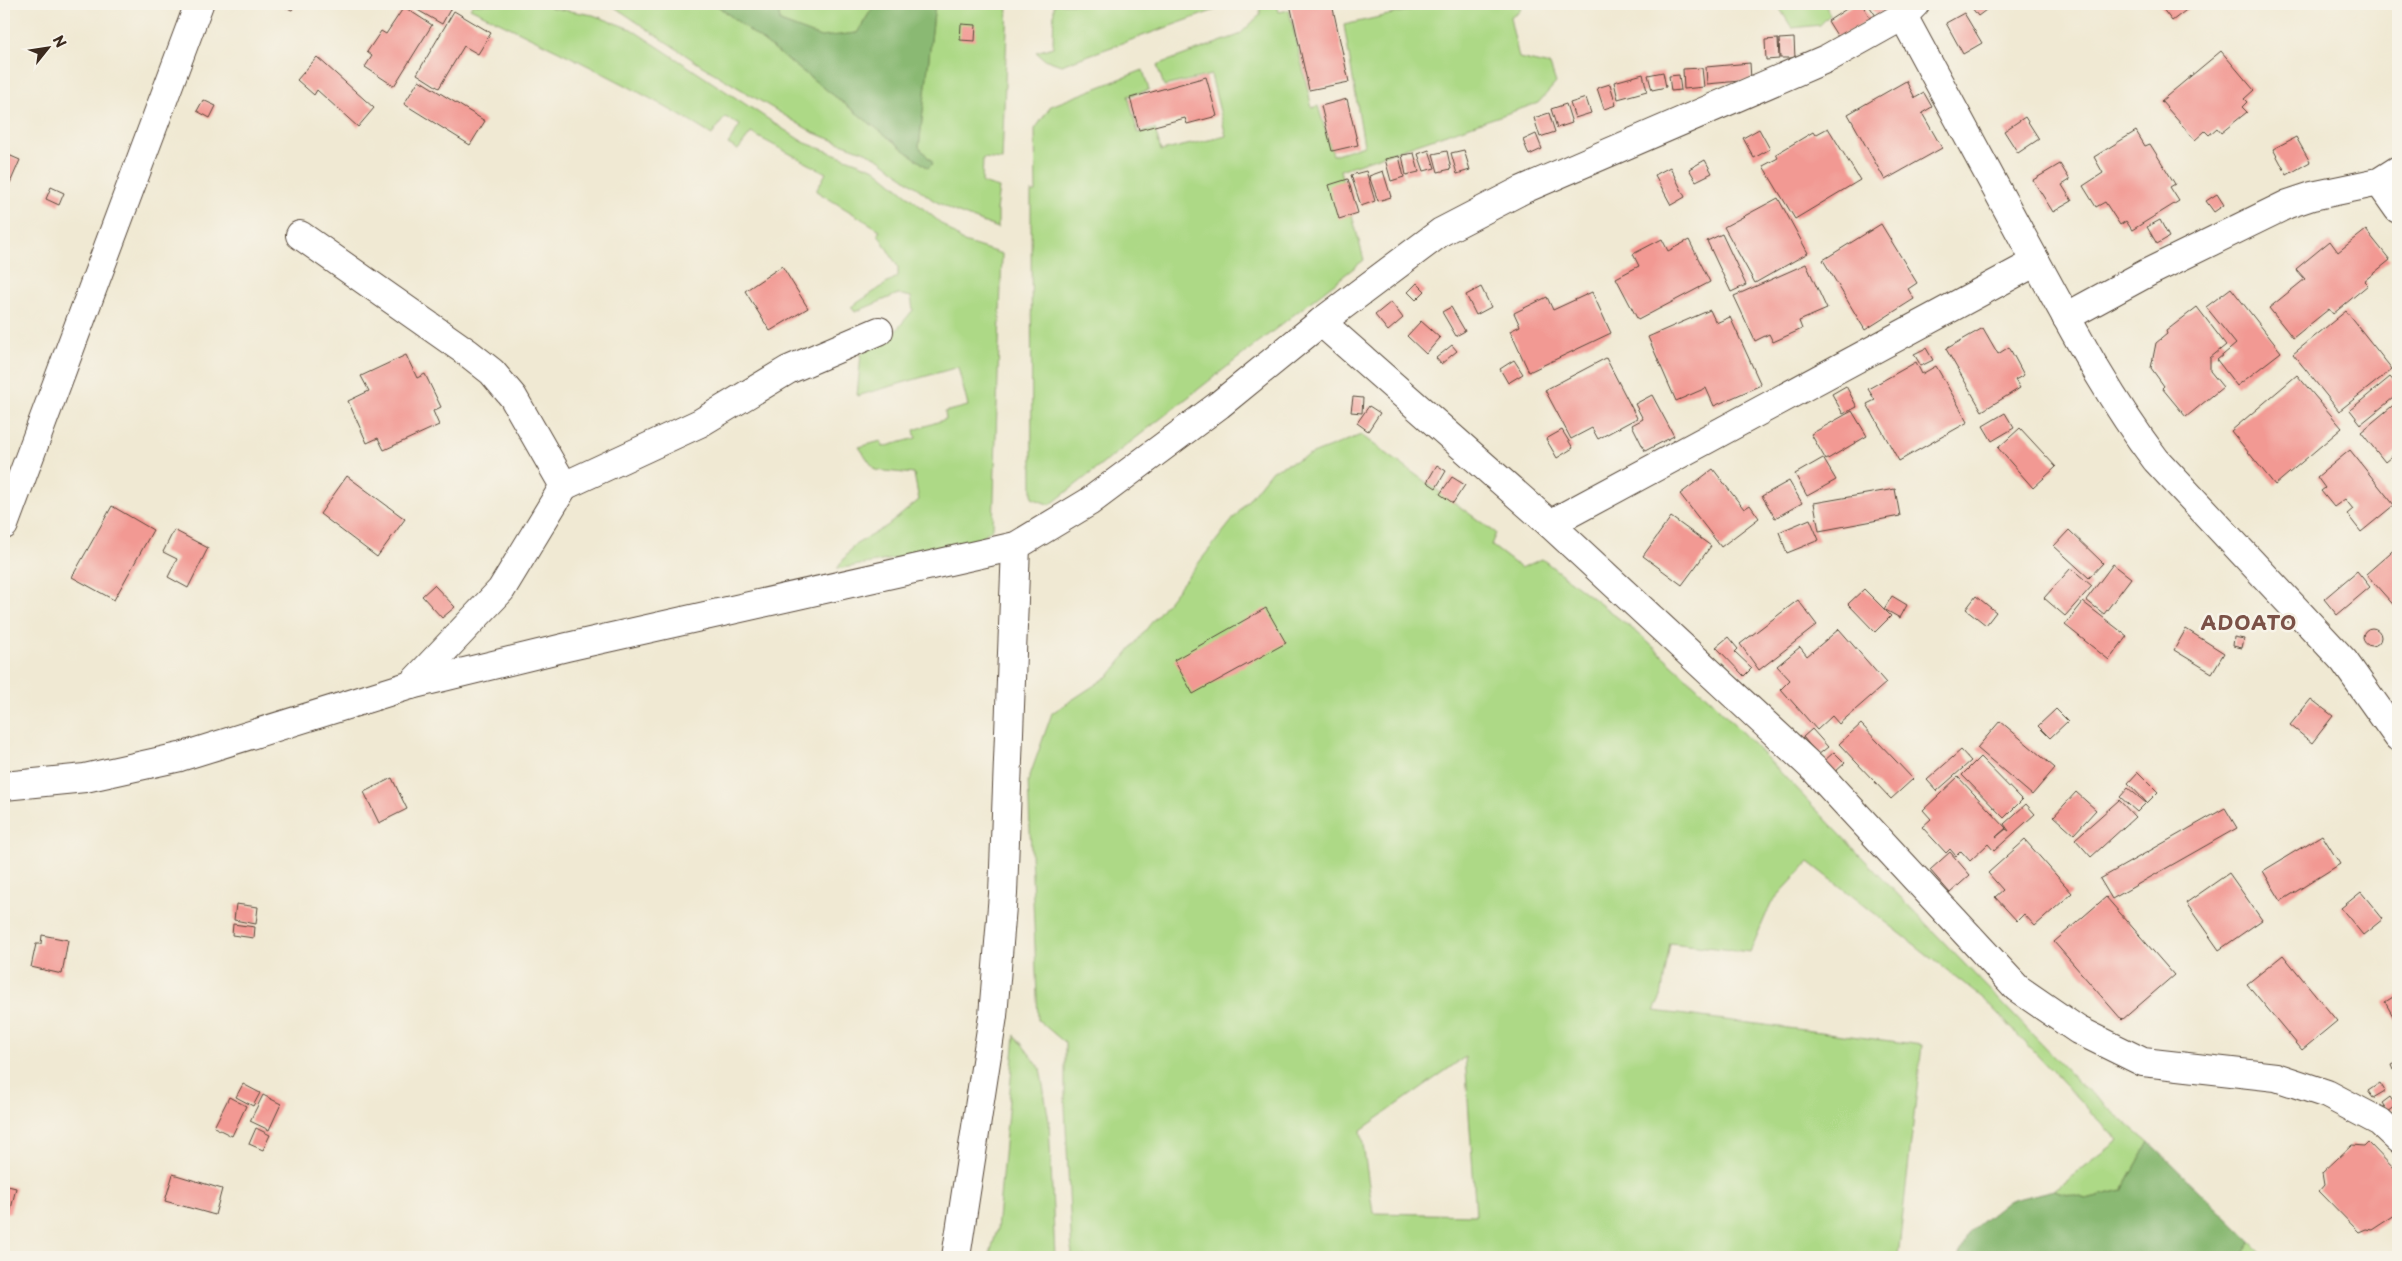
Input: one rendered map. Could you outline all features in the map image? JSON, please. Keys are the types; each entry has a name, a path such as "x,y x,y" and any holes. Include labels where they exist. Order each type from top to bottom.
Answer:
{"street":[{"path":"4,525 199,4"},
{"path":"4,786 86,778 180,757 411,685 567,646 1016,546 1089,502 1219,405 1321,322 1441,232 1522,190 1828,58 1909,10 2036,262 2107,390 2156,460 2344,661 2398,737"},
{"path":"2066,316 2147,273 2288,204 2312,196 2389,176 2398,209"},
{"path":"300,235 468,353 492,372 513,397 564,486"},
{"path":"1550,524 2036,262"},
{"path":"1321,322 1550,524 1815,770 2017,988 2078,1030 2143,1062 2276,1077 2327,1094 2380,1122 2398,1139"},
{"path":"411,685 501,590 564,486 700,423 788,370 879,332"},
{"path":"956,1257 995,997 1003,894 1016,546"}],"green space":[{"path":"473,4 543,4 553,8 593,15 631,29 803,142 875,169 964,242 1002,254 993,528 972,545 837,569 853,546 887,526 919,500 914,474 875,470 859,447 881,441 883,447 916,438 914,430 946,419 945,412 968,406 958,367 857,396 861,354 894,333 913,310 911,297 898,294 855,312 851,307 898,276 898,267 878,234 880,230 816,191 826,173 751,133 738,150 728,144 740,125 725,117 712,135 623,84 470,8"},
{"path":"591,4 715,4 928,168 933,163 919,147 935,4 1008,4 1002,160 983,158 982,183 999,188 996,210 998,211 998,228 956,212 933,200 881,160 868,153 814,133 702,66 613,6"},
{"path":"715,4 778,4 780,22 821,37 857,33 875,4 935,4 919,147 933,163 928,168"},
{"path":"778,4 875,4 857,33 822,38 780,22"},
{"path":"1054,4 1221,4 1218,9 1061,65 1044,59 1036,52 1053,47"},
{"path":"1260,4 1277,4 1279,12 1289,10 1312,108 1318,106 1333,155 1364,145 1344,25 1437,4 1522,4 1519,12 1510,18 1519,58 1550,65 1556,83 1538,103 1340,170 1364,260 1050,505 1032,498 1031,192 1036,192 1035,129 1051,106 1143,70 1149,90 1128,96 1138,133 1155,129 1161,151 1226,136 1211,75 1164,86 1157,65 1239,35 1260,15"},
{"path":"1777,4 1825,4 1830,15 1820,25 1792,28"},
{"path":"1361,435 1496,533 1491,545 1521,568 1542,559 1639,634 1712,701 2079,1083 2149,1142 2122,1190 2086,1199 2054,1190 2118,1141 1984,999 1809,862 1771,903 1750,952 1670,943 1661,997 1654,1011 1922,1045 1898,1257 1072,1257 1065,1105 1065,1043 1038,1020 1028,781 1052,713 1110,675 1272,470","holes":["1465,1057 1476,1215 1373,1213 1361,1130"]},
{"path":"1015,1035 1040,1068 1049,1121 1055,1257 989,1257 997,1230"},
{"path":"2149,1142 2251,1242 2240,1257 1958,1257 1969,1232 2008,1201 2054,1190 2086,1199 2122,1190"},
{"path":"2251,1242 2266,1257 2240,1257"}],"building":[{"path":"277,4 295,4 292,10"},
{"path":"407,4 448,4 452,6 442,24"},
{"path":"1290,4 1332,4 1349,82 1309,90"},
{"path":"1854,4 1862,4 1871,20 1838,37 1828,21"},
{"path":"1868,4 1883,4 1887,9 1876,16"},
{"path":"1969,4 1994,4 1978,16"},
{"path":"2159,4 2194,4 2172,21"},
{"path":"404,7 432,25 394,86 365,67 372,56 367,52 381,31 386,34"},
{"path":"454,11 491,33 478,54 464,46 439,88 417,74"},
{"path":"1964,13 1982,43 1963,54 1946,23"},
{"path":"961,24 976,25 975,41 960,40"},
{"path":"1794,38 1795,58 1780,58 1779,39"},
{"path":"1778,39 1779,59 1766,60 1765,40"},
{"path":"2221,51 2254,90 2244,99 2247,102 2242,107 2247,112 2221,133 2217,128 2209,135 2205,131 2195,140 2161,101"},
{"path":"317,57 374,108 358,127 317,90 314,95 297,80"},
{"path":"1750,63 1751,80 1707,84 1706,67"},
{"path":"1702,68 1704,87 1684,89 1683,69"},
{"path":"1663,72 1666,87 1652,90 1648,75"},
{"path":"1643,74 1647,91 1618,99 1614,82"},
{"path":"1679,75 1681,90 1671,91 1669,76"},
{"path":"1206,77 1217,116 1187,124 1185,118 1139,130 1130,98"},
{"path":"419,80 485,121 470,145 404,104"},
{"path":"1906,81 1915,98 1924,93 1932,107 1922,113 1942,148 1885,180 1848,114"},
{"path":"1610,84 1616,105 1604,109 1597,88"},
{"path":"1586,98 1591,113 1575,118 1570,103"},
{"path":"1347,99 1358,145 1332,151 1321,106"},
{"path":"203,100 216,106 210,118 197,111"},
{"path":"1566,104 1572,123 1557,128 1551,109"},
{"path":"1549,113 1555,132 1540,137 1534,118"},
{"path":"2025,117 2039,139 2018,153 2004,131"},
{"path":"1828,128 1860,180 1795,219 1763,166 1778,158 1776,154 1813,132 1815,135"},
{"path":"1759,129 1770,149 1754,158 1743,138"},
{"path":"2136,131 2145,146 2150,144 2175,184 2170,187 2179,201 2132,230 2126,221 2120,225 2105,202 2096,207 2083,186 2103,173 2094,157"},
{"path":"1536,134 1542,149 1529,155 1523,140"},
{"path":"2296,137 2310,162 2287,175 2273,149"},
{"path":"1429,150 1435,168 1424,171 1418,154"},
{"path":"1464,150 1470,170 1457,174 1451,153"},
{"path":"1447,151 1451,169 1438,172 1433,154"},
{"path":"4,153 20,160 10,183 4,180"},
{"path":"1414,153 1419,172 1406,175 1402,155"},
{"path":"1399,156 1404,177 1391,181 1385,159"},
{"path":"1705,160 1712,173 1696,181 1689,169"},
{"path":"2060,164 2070,180 2062,185 2072,201 2053,212 2033,180"},
{"path":"1670,167 1685,197 1671,205 1655,175"},
{"path":"1366,171 1375,201 1361,206 1351,175"},
{"path":"1383,171 1391,197 1378,201 1369,176"},
{"path":"1348,179 1358,213 1339,219 1329,185"},
{"path":"51,187 64,193 59,205 46,199"},
{"path":"2217,194 2224,205 2214,212 2206,201"},
{"path":"1778,198 1808,253 1755,283 1724,227"},
{"path":"2160,220 2169,237 2157,244 2147,227"},
{"path":"1881,224 1917,283 1908,289 1914,299 1865,330 1823,260"},
{"path":"2366,230 2390,260 2364,281 2368,285 2333,314 2329,309 2293,338 2269,308 2305,279 2296,269 2330,241 2338,252"},
{"path":"1722,234 1746,285 1731,292 1707,241"},
{"path":"1662,239 1668,251 1689,240 1710,282 1638,320 1616,278 1639,266 1633,254"},
{"path":"1806,264 1827,309 1799,321 1802,329 1773,342 1769,334 1755,341 1734,296"},
{"path":"782,266 808,308 770,331 745,291"},
{"path":"1417,283 1425,291 1416,300 1408,292"},
{"path":"1481,287 1491,307 1476,315 1466,295"},
{"path":"2231,288 2281,352 2237,386 2217,360 2236,344 2206,307"},
{"path":"1592,292 1611,333 1529,372 1510,331 1520,326 1514,313 1547,297 1553,310"},
{"path":"1391,302 1403,318 1388,331 1375,315"},
{"path":"1451,307 1465,331 1456,336 1442,312"},
{"path":"2197,307 2226,345 2210,358 2210,371 2223,387 2186,417 2162,388 2164,386 2151,368 2156,343 2167,334 2166,331"},
{"path":"1710,310 1716,323 1730,317 1761,385 1714,406 1706,388 1676,401 1648,337"},
{"path":"2346,311 2392,369 2339,411 2293,354"},
{"path":"1421,321 1440,338 1426,354 1407,336"},
{"path":"1983,328 1998,354 2009,347 2024,375 2015,380 2020,388 1982,411 1946,349"},
{"path":"1452,345 1457,351 1441,364 1436,358"},
{"path":"1926,348 1933,360 1921,366 1914,354"},
{"path":"406,355 417,378 425,374 441,407 433,411 439,425 384,450 378,438 367,443 348,401 369,391 361,376"},
{"path":"1606,358 1637,418 1598,439 1592,428 1571,439 1545,390"},
{"path":"1514,360 1523,374 1508,383 1500,369"},
{"path":"1916,362 1922,374 1936,366 1968,422 1899,461 1867,404 1875,400 1868,389"},
{"path":"2297,375 2342,428 2275,485 2231,431"},
{"path":"2390,377 2398,386 2398,394 2361,424 2350,410"},
{"path":"1846,386 1857,407 1843,414 1832,394"},
{"path":"1652,395 1674,436 1645,451 1632,425 1643,419 1635,404"},
{"path":"1353,397 1363,398 1362,413 1351,412"},
{"path":"2397,402 2398,454 2397,452 2385,462 2361,432"},
{"path":"1369,406 1380,413 1368,431 1357,423"},
{"path":"1852,411 1867,436 1826,460 1811,434"},
{"path":"2005,413 2014,428 1992,441 1983,426"},
{"path":"2020,428 2056,467 2033,488 1998,448"},
{"path":"1562,430 1573,448 1557,458 1546,439"},
{"path":"2350,450 2394,505 2361,532 2347,514 2353,509 2345,499 2334,507 2321,491 2325,488 2317,477"},
{"path":"1823,458 1836,480 1807,496 1795,474"},
{"path":"1437,465 1446,471 1436,488 1427,482"},
{"path":"1713,469 1744,509 1750,505 1759,518 1721,547 1680,494"},
{"path":"347,476 405,519 377,557 320,514"},
{"path":"1452,477 1465,485 1453,503 1440,494"},
{"path":"1789,481 1802,503 1775,518 1762,496"},
{"path":"1895,489 1900,516 1819,531 1814,503"},
{"path":"112,506 153,530 114,600 72,577"},
{"path":"1671,517 1711,546 1682,585 1643,556"},
{"path":"1810,519 1819,540 1787,553 1779,532"},
{"path":"174,530 208,548 188,588 168,577 177,559 163,552"},
{"path":"2069,530 2103,563 2089,578 2054,546"},
{"path":"2398,546 2398,610 2366,574"},
{"path":"2113,564 2131,578 2104,614 2086,600"},
{"path":"2071,568 2092,586 2065,616 2044,598"},
{"path":"2357,571 2370,587 2337,615 2324,599"},
{"path":"434,585 455,607 442,618 422,596"},
{"path":"1864,589 1891,616 1875,632 1848,604"},
{"path":"1892,596 1907,605 1900,618 1884,609"},
{"path":"1976,596 1996,612 1986,625 1966,609"},
{"path":"1798,600 1817,625 1759,670 1740,644"},
{"path":"2083,602 2127,636 2109,660 2065,625"},
{"path":"1266,608 1286,643 1193,694 1174,660"},
{"path":"2372,628 2378,631 2381,637 2378,643 2372,646 2366,643 2363,637 2366,631"},
{"path":"1839,629 1886,683 1839,724 1832,716 1817,730 1781,689 1790,680 1777,666 1800,647 1807,656"},
{"path":"2186,629 2224,653 2212,673 2174,650"},
{"path":"1728,637 1738,649 1735,652 1752,668 1744,676 1716,647"},
{"path":"2234,637 2244,639 2242,648 2233,646"},
{"path":"2311,699 2333,716 2312,743 2290,725"},
{"path":"2056,709 2068,721 2050,738 2038,726"},
{"path":"2000,721 2055,768 2032,795 1977,748"},
{"path":"1861,724 1913,779 1891,799 1839,744"},
{"path":"1812,729 1828,747 1818,755 1803,737"},
{"path":"1961,750 1971,761 1937,791 1927,780"},
{"path":"1834,752 1845,763 1834,773 1823,762"},
{"path":"1980,757 2022,800 2004,818 1962,775"},
{"path":"2138,772 2158,792 2147,803 2128,783"},
{"path":"1958,777 2006,828 1996,837 2006,829 2009,831 2004,824 2026,804 2035,814 1994,851 1988,844 1970,861 1961,851 1956,856 1950,849 1946,853 1922,827 1931,819 1923,810"},
{"path":"392,778 407,809 379,823 364,792"},
{"path":"2128,788 2146,803 2137,812 2120,797"},
{"path":"2076,792 2096,810 2074,834 2054,816"},
{"path":"2119,800 2135,817 2091,857 2075,839"},
{"path":"2225,808 2237,828 2112,899 2100,879"},
{"path":"2322,835 2340,864 2281,901 2263,871"},
{"path":"2025,840 2072,893 2035,926 2024,914 2017,921 1995,897 2003,890 1988,873"},
{"path":"1950,852 1970,875 1950,893 1930,870"},
{"path":"2229,873 2262,920 2219,950 2186,903"},
{"path":"2361,892 2383,919 2363,935 2341,908"},
{"path":"2106,897 2174,975 2122,1020 2054,942"},
{"path":"236,904 258,907 256,924 234,920"},
{"path":"233,924 255,927 254,938 232,935"},
{"path":"42,935 68,940 62,974 31,967 36,944 41,944"},
{"path":"2283,955 2337,1021 2302,1050 2247,984"},
{"path":"2398,994 2398,1025 2385,1002"},
{"path":"2398,1062 2398,1080 2392,1065"},
{"path":"2380,1083 2385,1091 2373,1098 2368,1091"},
{"path":"243,1084 260,1093 253,1106 236,1097"},
{"path":"2398,1087 2398,1102 2392,1092"},
{"path":"263,1095 281,1104 269,1130 250,1121"},
{"path":"229,1097 246,1106 232,1136 214,1127"},
{"path":"2390,1097 2396,1106 2388,1112 2382,1103"},
{"path":"256,1128 270,1135 263,1150 249,1144"},
{"path":"2368,1142 2398,1173 2398,1213 2372,1230 2366,1229 2359,1232 2319,1191 2324,1185 2322,1173 2352,1145 2364,1146"},
{"path":"173,1174 222,1189 215,1215 165,1201"},
{"path":"4,1185 16,1188 10,1213 4,1212"}],"district":[{"name":"ADOATO","path":"2249,623"}]}
